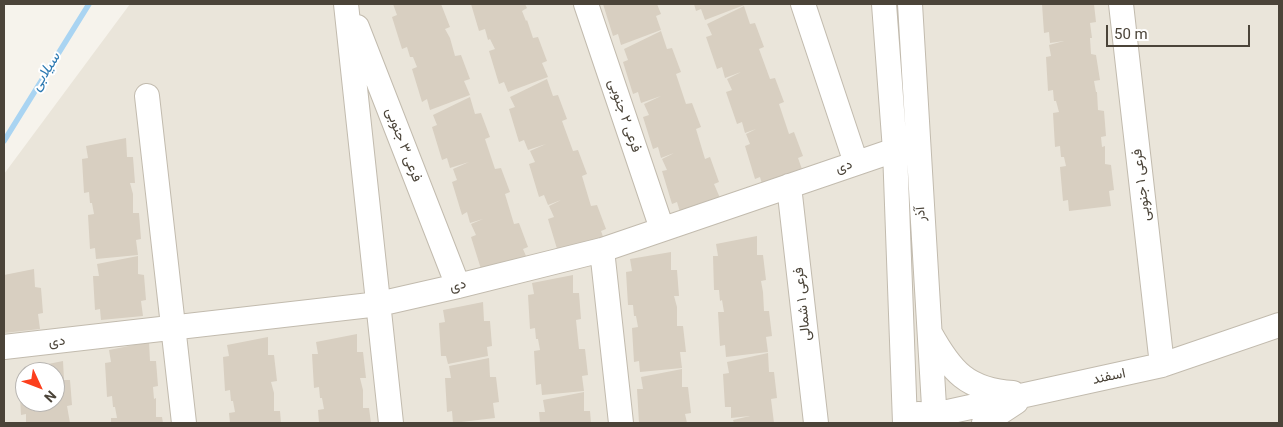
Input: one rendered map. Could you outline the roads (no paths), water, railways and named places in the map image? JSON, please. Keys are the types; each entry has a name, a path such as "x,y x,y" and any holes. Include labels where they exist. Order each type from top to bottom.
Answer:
{"street":[{"name":"فرعی ۳ جنوبی","path":"347,4 458,286"},
{"name":"فرعی ۳ جنوبی","path":"347,4 391,423"},
{"name":"فرعی ۲ جنوبی","path":"586,4 662,229"},
{"path":"803,4 856,163"},
{"name":"آذر","path":"884,4 895,150 905,418"},
{"name":"آذر","path":"910,4 935,419"},
{"name":"فرعی ۱ جنوبی","path":"1121,4 1162,365"},
{"path":"147,96 184,423"},
{"name":"دی","path":"4,347 379,304 602,250 895,150"},
{"name":"فرعی ۱ شمالی","path":"789,186 816,423"},
{"path":"602,250 621,423"},
{"name":"اسفند","path":"905,418 935,419 1029,394 1162,365 1279,325"},
{"path":"929,331 943,356 956,372 976,386 995,392 1029,394"},
{"path":"984,423 1029,394"}],"waterway":[{"name":"سیلابی","path":"4,141 89,4"}]}
